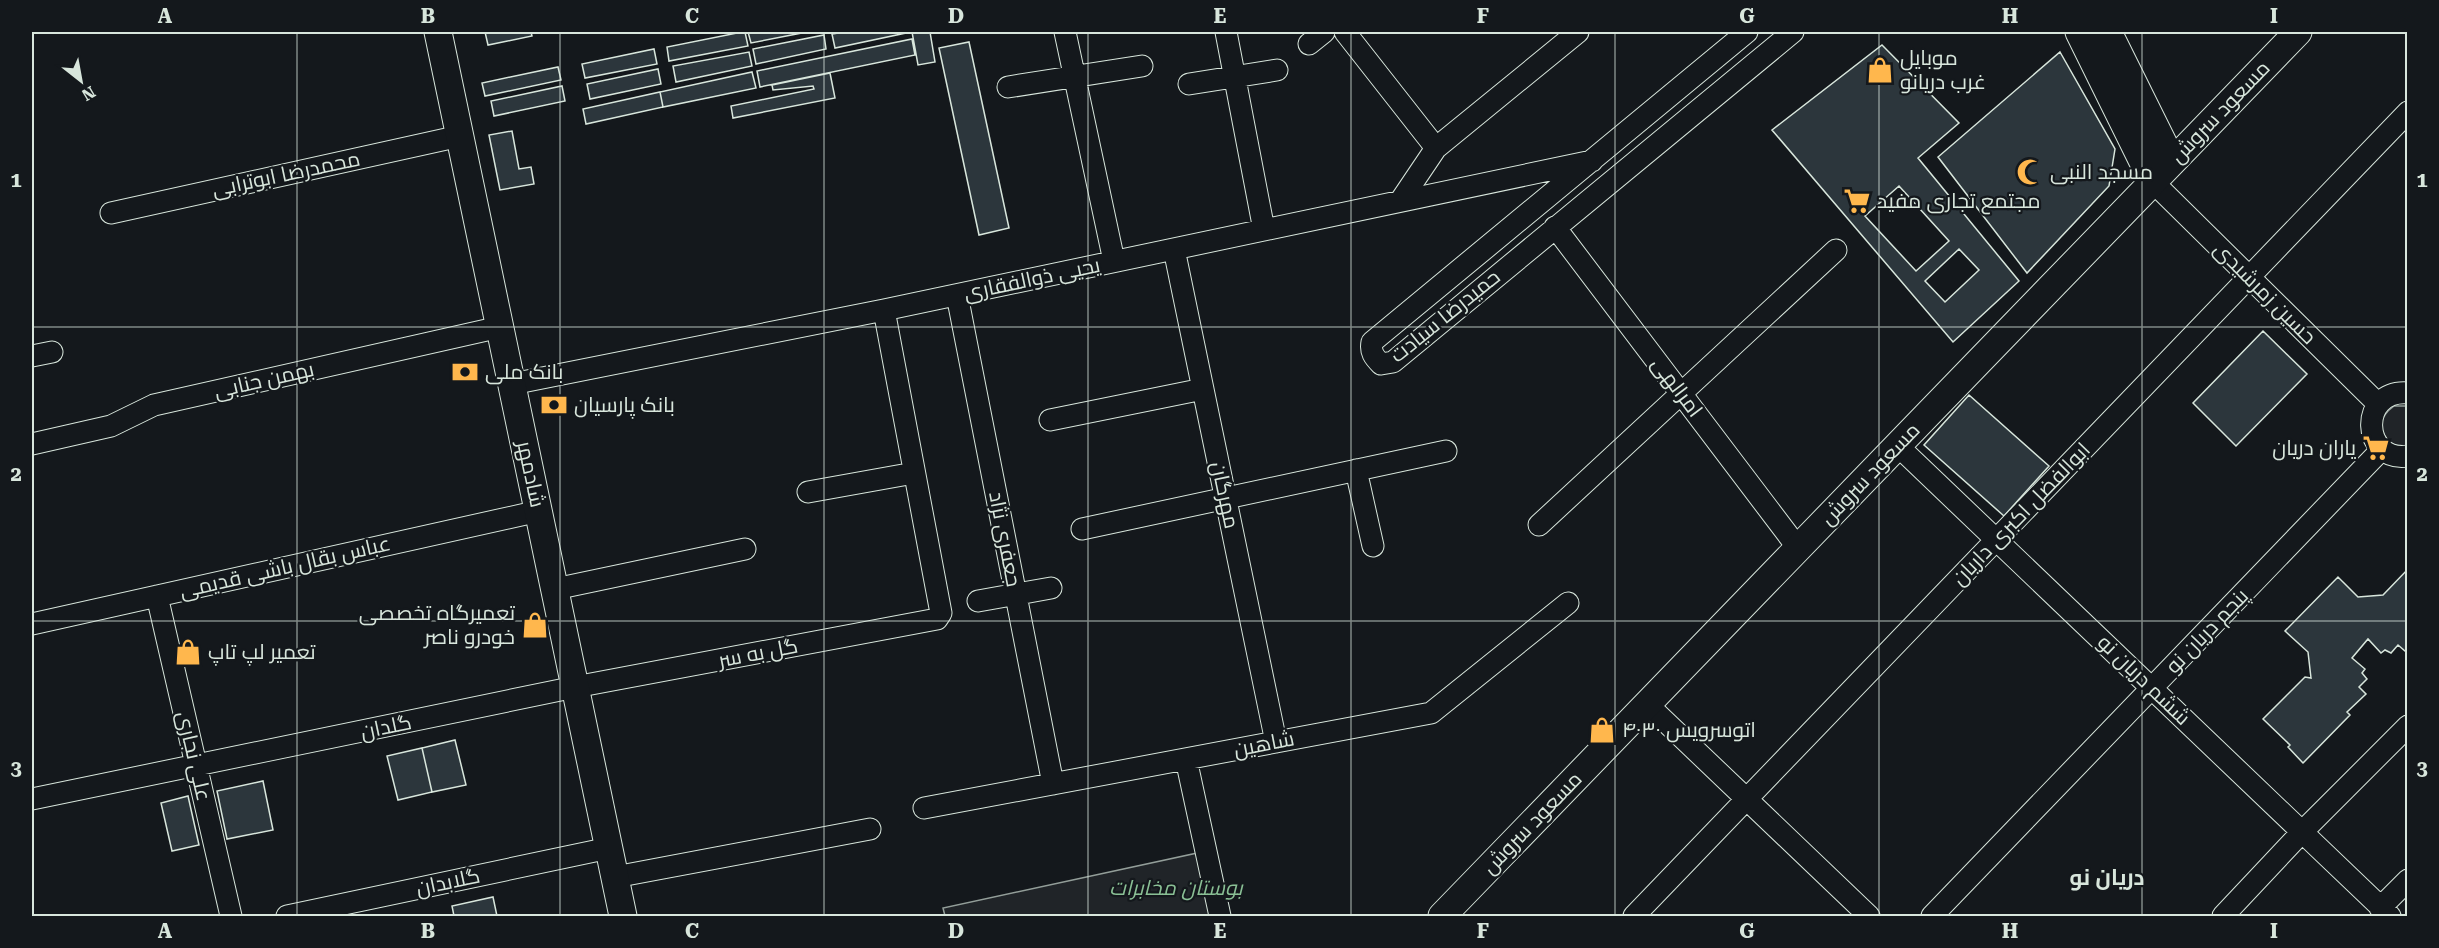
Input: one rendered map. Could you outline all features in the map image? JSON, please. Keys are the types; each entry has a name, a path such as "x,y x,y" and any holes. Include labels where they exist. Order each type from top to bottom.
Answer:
{"main road":[{"name":"شادمهر","path":"438,32 623,916"},
{"path":"2079,32 2153,182"},
{"path":"2108,32 2172,162"},
{"name":"مسعود سروش","path":"1442,916 2298,32"}],"street":[{"path":"1065,32 1114,261"},
{"path":"1226,32 1264,230"},
{"path":"1345,32 1436,148"},
{"path":"1401,200 1436,148 1578,32"},
{"name":"یحیی ذوالفقاری","path":"512,384 957,295 1401,200 1556,177 1592,161 1747,32"},
{"name":"حمیدرضا سیادت","path":"1556,177 1372,342 1371,351 1381,364 1393,362 1793,32"},
{"path":"1008,87 1142,66"},
{"path":"1189,84 1277,70"},
{"name":"ابوالفضل اکبری داریان","path":"1634,916 2408,112"},
{"name":"محمدرضا ابوترابی","path":"111,213 460,136"},
{"name":"حسین زمرشيدی","path":"2153,182 2378,404"},
{"name":"امرالهی","path":"1555,227 1798,548"},
{"name":"مهرگان","path":"1174,249 1276,742"},
{"path":"1539,525 1836,250"},
{"name":"جعفری نژاد","path":"957,295 1053,784"},
{"path":"808,492 914,473 884,310"},
{"name":"بهمن جنابی","path":"32,444 111,426 154,405 500,327"},
{"path":"1050,420 1203,389"},
{"path":"2408,393 2395,394 2378,404 2371,423 2372,433 2382,450 2391,455 2408,456"},
{"name":"ششم دریان‌ نو","path":"1897,445 2385,912"},
{"name":"پنجم دریان‌ نو","path":"1932,916 2382,450"},
{"path":"1082,529 1446,451"},
{"path":"1356,470 1373,546"},
{"name":"گل به سر","path":"575,687 937,619 940,617 914,473"},
{"name":"عباس بقال باشی قدیمی","path":"32,624 538,511"},
{"path":"555,589 744,549"},
{"path":"978,601 1051,588"},
{"name":"علی نجاری","path":"157,596 231,916"},
{"name":"شاهین","path":"924,808 1431,713 1568,603"},
{"name":"گلدان","path":"32,799 575,687"},
{"path":"1647,704 1869,916"},
{"path":"2223,916 2301,833 2408,726"},
{"path":"1186,759 1220,916"},
{"path":"615,877 870,829"},
{"name":"گلابدان","path":"287,916 609,848"},
{"path":"2385,912 2408,880"}],"green space":[{"path":"2394,406 2407,406 2407,446 2392,445 2382,430 2382,420"},
{"name":"بوستان مخابرات","path":"1202,852 1213,916 945,916 943,908"}],"building":[{"path":"485,32 531,32 532,36 488,45"},
{"path":"745,32 748,46 669,61 667,47"},
{"path":"748,32 807,32 751,43"},
{"path":"845,32 906,33 835,48 832,34"},
{"path":"912,32 930,32 935,62 918,65"},
{"path":"824,35 826,49 756,64 753,49"},
{"path":"912,39 915,55 760,87 757,71"},
{"path":"969,42 1009,228 979,235 939,48"},
{"name":"مجتمع تجاری مفید","path":"1882,45 1959,123 1918,158 2019,281 1953,342 1772,130","holes":["1899,186 1949,241 1916,271 1865,216","1959,249 1979,270 1945,302 1925,281"]},
{"path":"654,49 657,64 585,78 582,64"},
{"path":"749,52 752,66 676,82 673,66"},
{"name":"مسجد النبی","path":"2060,52 2115,149 2109,186 2027,273 1938,157"},
{"path":"558,67 561,80 485,96 482,83"},
{"path":"658,69 661,84 590,99 587,84"},
{"path":"752,72 756,88 663,107 660,92"},
{"path":"830,73 835,98 733,118 731,106 814,89 813,86 773,90 772,85"},
{"path":"562,86 565,101 494,116 491,101"},
{"path":"660,92 663,107 586,124 583,109"},
{"path":"512,131 519,169 531,167 534,184 500,190 489,135"},
{"path":"2263,331 2307,374 2236,446 2193,403"},
{"path":"1969,395 2049,466 2004,516 1924,445"},
{"path":"2408,569 2408,648 2405,651 2398,645 2391,653 2385,650 2381,653 2368,639 2352,658 2365,669 2362,673 2367,679 2359,687 2366,694 2347,712 2350,715 2303,763 2288,747 2290,745 2263,719 2305,677 2311,678 2308,652 2285,631 2338,577 2358,597 2383,595"},
{"path":"455,740 466,785 432,792 422,748"},
{"path":"422,748 432,792 398,800 387,756"},
{"path":"263,781 273,830 227,839 217,791"},
{"path":"188,796 199,845 172,851 161,803"},
{"path":"493,897 497,916 454,916 452,906"}],"place":[{"name":"موبایل غرب دریانو","path":"1880,70"},
{"name":"مسجد النبی","path":"2030,172"},
{"name":"مجتمع تجاری مفید","path":"1857,201"},
{"name":"بانک ملی","path":"465,372"},
{"name":"بانک پارسیان","path":"554,405"},
{"name":"یاران دریان","path":"2376,448"},
{"name":"تعمیرگاه تخصصی خودرو ناصر","path":"535,625"},
{"name":"تعمیر لپ تاپ","path":"188,652"},
{"name":"اتوسرویس ۴۰۳۰","path":"1602,730"}],"district":[{"name":"دریان نو","path":"2107,877"}]}
